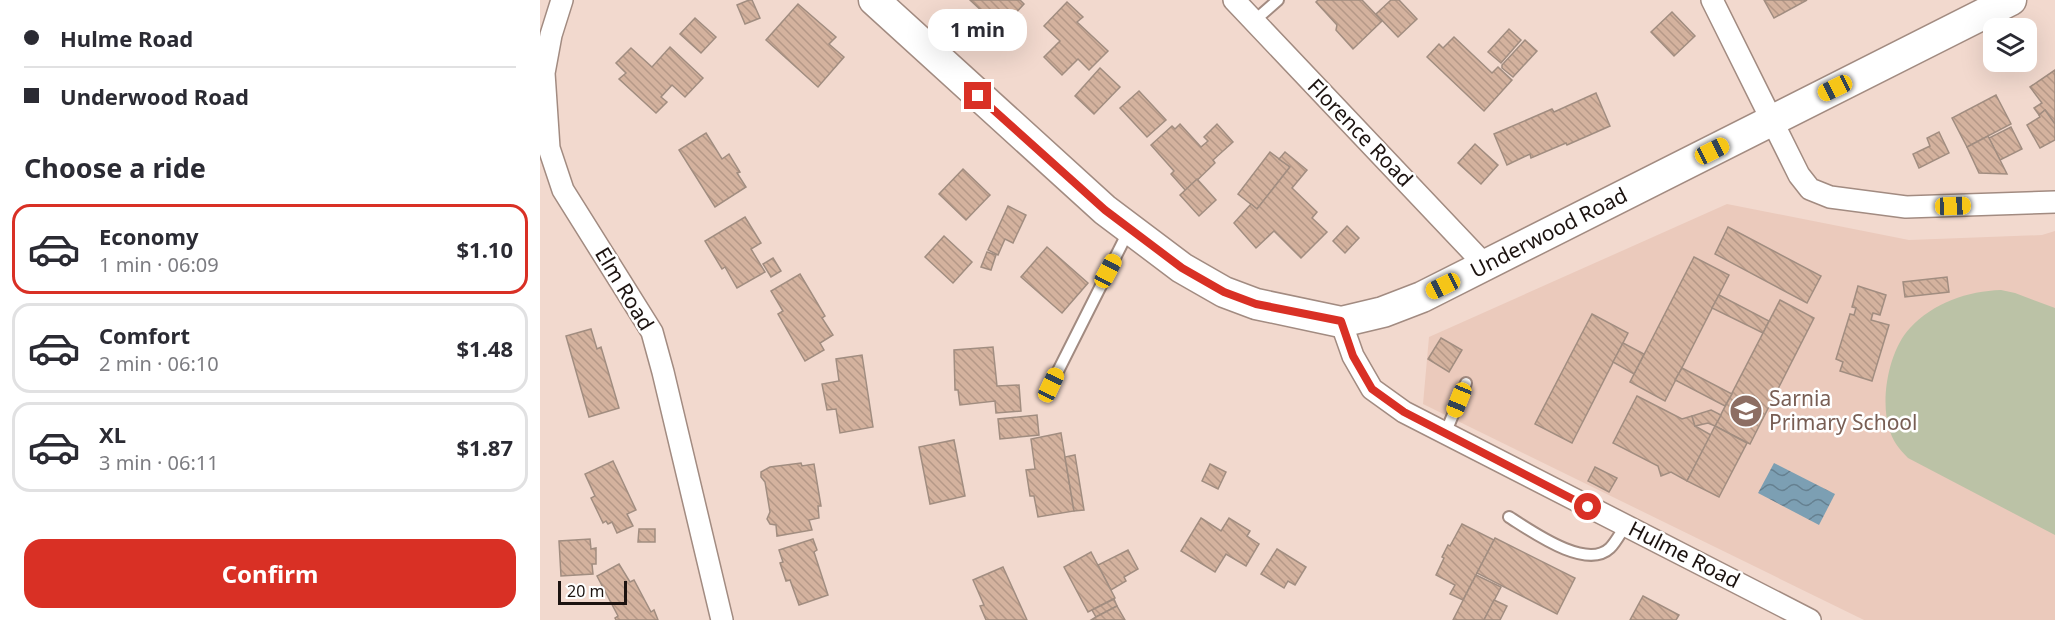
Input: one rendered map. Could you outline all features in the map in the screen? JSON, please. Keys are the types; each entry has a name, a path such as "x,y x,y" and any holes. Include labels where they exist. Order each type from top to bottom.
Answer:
{"main road":[{"name":"Underwood Road","path":"874,0 1072,182 1129,230 1182,268 1224,292 1256,304 1341,321 1383,312 1422,297 2011,0"}],"street":[{"name":"Elm Road","path":"562,0 551,35 544,73 549,148 562,190 652,332 722,620"},
{"name":"Florence Road","path":"1234,0 1486,266"},
{"path":"1712,0 1799,175 1810,189 1830,197 1906,207 2055,202"},
{"name":"Hulme Road","path":"1341,321 1353,356 1372,389 1404,412 1810,620"}],"lane":[{"path":"1254,21 1278,0"},
{"path":"1051,385 1129,230"},
{"path":"1445,434 1466,382"},
{"path":"1509,518 1554,544 1583,555 1595,555 1609,550 1626,525"}],"shaded area":[{"name":"Sarnia Primary School","path":"1727,204 1909,240 2042,235 2055,231 2055,620 1864,620 1423,404 1429,337"}],"green space":[{"path":"2001,290 2055,308 2055,535 1908,458 1896,444 1886,416 1888,375 1897,349 1910,328 1940,305 1976,293"}],"water":[{"path":"1774,463 1835,494 1819,525 1758,493"}],"building":[{"path":"752,0 760,18 745,24 737,5"},
{"path":"970,0 1020,0 1024,4 1001,29"},
{"path":"1318,0 1362,0 1382,21 1353,49 1336,30 1337,25 1316,2"},
{"path":"1391,0 1399,0 1417,19 1398,37 1376,14"},
{"path":"1764,0 1807,0 1774,18"},
{"path":"1067,2 1083,17 1077,22 1108,51 1089,70 1078,59 1062,75 1044,57 1060,41 1044,26"},
{"path":"798,4 836,37 829,44 844,57 818,87 766,40"},
{"path":"1672,12 1695,36 1674,56 1651,32"},
{"path":"695,18 716,37 701,53 680,34"},
{"path":"1509,29 1521,40 1501,63 1488,52"},
{"path":"1454,37 1492,73 1498,67 1512,80 1484,111 1427,57 1439,44 1443,48"},
{"path":"1525,40 1537,51 1513,77 1502,68 1502,65"},
{"path":"670,47 703,78 685,97 672,85 661,97 667,102 656,113 619,79 626,73 616,63 631,48 652,67"},
{"path":"1100,68 1120,87 1094,114 1075,96"},
{"path":"2055,70 2055,124 2045,110 2039,115 2034,108 2042,103 2030,87"},
{"path":"1139,91 1166,120 1147,137 1120,108"},
{"path":"1596,93 1610,126 1567,145 1566,143 1531,158 1530,154 1507,165 1494,134 1552,109 1554,112"},
{"path":"1996,95 2011,124 1967,147 1952,118"},
{"path":"2045,110 2055,124 2055,140 2040,148 2027,125 2040,117 2039,115"},
{"path":"1180,124 1201,147 1208,141 1204,137 1217,124 1233,142 1213,160 1215,163 1186,191 1171,174 1174,171 1151,145 1172,126 1175,129"},
{"path":"2011,127 2022,149 2000,160 1989,138"},
{"path":"1939,132 1949,153 1919,168 1913,154 1930,146 1927,138"},
{"path":"706,133 722,159 729,154 746,187 715,207 679,150"},
{"path":"1988,136 2007,174 1979,173 1967,147"},
{"path":"1475,144 1498,165 1481,184 1458,163"},
{"path":"1270,152 1290,167 1257,209 1238,194"},
{"path":"1285,152 1307,170 1292,188 1317,212 1312,218 1327,232 1301,258 1274,231 1256,248 1234,223 1251,204 1257,209 1290,167 1279,159"},
{"path":"963,169 990,195 966,220 939,194"},
{"path":"1197,179 1216,200 1199,216 1180,195"},
{"path":"1008,206 1026,215 1013,243 1005,239 998,255 988,250"},
{"path":"745,217 761,243 751,249 765,272 737,288 725,267 722,269 705,241"},
{"path":"1347,226 1359,238 1345,253 1333,241"},
{"path":"1728,227 1821,276 1807,303 1715,254"},
{"path":"944,236 972,262 953,283 925,257"},
{"path":"1047,247 1088,283 1062,313 1021,277"},
{"path":"987,252 996,255 991,270 981,267"},
{"path":"1694,257 1729,275 1665,401 1630,382"},
{"path":"773,258 781,271 771,277 763,264"},
{"path":"800,274 825,316 822,318 833,335 820,343 824,350 805,361 778,314 783,311 771,291"},
{"path":"1947,277 1949,292 1905,297 1903,282"},
{"path":"1858,286 1886,295 1880,315 1873,313 1871,320 1889,325 1872,381 1840,371 1843,362 1836,359 1850,314 1854,315 1856,308 1852,307"},
{"path":"1719,295 1769,321 1763,333 1712,308"},
{"path":"1780,300 1814,318 1750,444 1715,426"},
{"path":"1592,314 1628,333 1572,443 1535,424"},
{"path":"591,329 597,349 601,347 619,408 589,417 566,336"},
{"path":"1441,338 1462,350 1449,372 1428,359"},
{"path":"1623,343 1644,354 1634,374 1613,362"},
{"path":"993,347 997,386 1019,385 1021,411 996,413 995,401 960,405 958,390 955,390 954,350"},
{"path":"862,355 873,427 840,433 836,409 827,410 822,384 839,381 836,359"},
{"path":"1682,368 1732,394 1725,406 1675,380"},
{"path":"1637,396 1682,419 1692,416 1695,426 1711,435 1687,481 1671,472 1661,476 1658,466 1613,443"},
{"path":"1711,410 1721,415 1715,426 1708,423 1695,426 1692,416"},
{"path":"1037,415 1039,435 1000,439 998,419"},
{"path":"1715,426 1747,443 1719,497 1687,481"},
{"path":"1061,433 1074,511 1038,517 1034,496 1030,496 1026,470 1035,469 1031,439"},
{"path":"954,440 965,496 930,504 919,447"},
{"path":"1075,455 1084,510 1074,511 1065,457"},
{"path":"613,461 636,510 627,514 633,526 617,533 612,522 603,523 591,498 595,496 585,474"},
{"path":"801,463 802,466 814,464 821,506 818,506 819,518 809,520 812,530 777,536 776,525 770,524 767,519 770,512 761,472 770,467"},
{"path":"1210,464 1226,472 1218,489 1202,481"},
{"path":"1595,467 1617,478 1609,492 1588,481"},
{"path":"1201,518 1221,531 1229,518 1250,531 1247,536 1259,544 1246,566 1226,554 1215,572 1181,551"},
{"path":"1462,524 1494,540 1463,600 1450,594 1455,585 1436,575 1448,545 1450,546"},
{"path":"639,529 655,529 655,542 638,542"},
{"path":"1495,538 1575,578 1557,614 1477,573"},
{"path":"590,539 591,549 596,548 596,564 592,564 593,574 561,576 559,541"},
{"path":"813,539 817,550 814,552 828,595 799,605 790,580 786,581 780,563 783,562 779,550"},
{"path":"1277,549 1306,567 1295,585 1288,581 1284,588 1261,574"},
{"path":"1128,550 1138,569 1124,577 1126,581 1111,590 1098,565"},
{"path":"1091,552 1115,598 1088,612 1064,567"},
{"path":"619,564 630,582 634,580 651,612 654,610 658,620 616,620 618,616 597,576"},
{"path":"1003,567 1027,620 986,620 980,606 984,605 973,580"},
{"path":"1476,575 1501,587 1484,620 1453,620"},
{"path":"1643,596 1679,615 1676,620 1630,620"},
{"path":"1114,599 1117,606 1096,617 1092,610"},
{"path":"1494,600 1507,606 1500,620 1484,620"},
{"path":"1117,606 1125,620 1091,620 1096,617"}],"place":[{"name":"Sarnia Primary School","path":"1746,411"}],"route":[{"path":"978,96 1105,210 1182,268 1224,292 1256,304 1341,321 1353,356 1372,389 1404,412 1588,507"}]}
